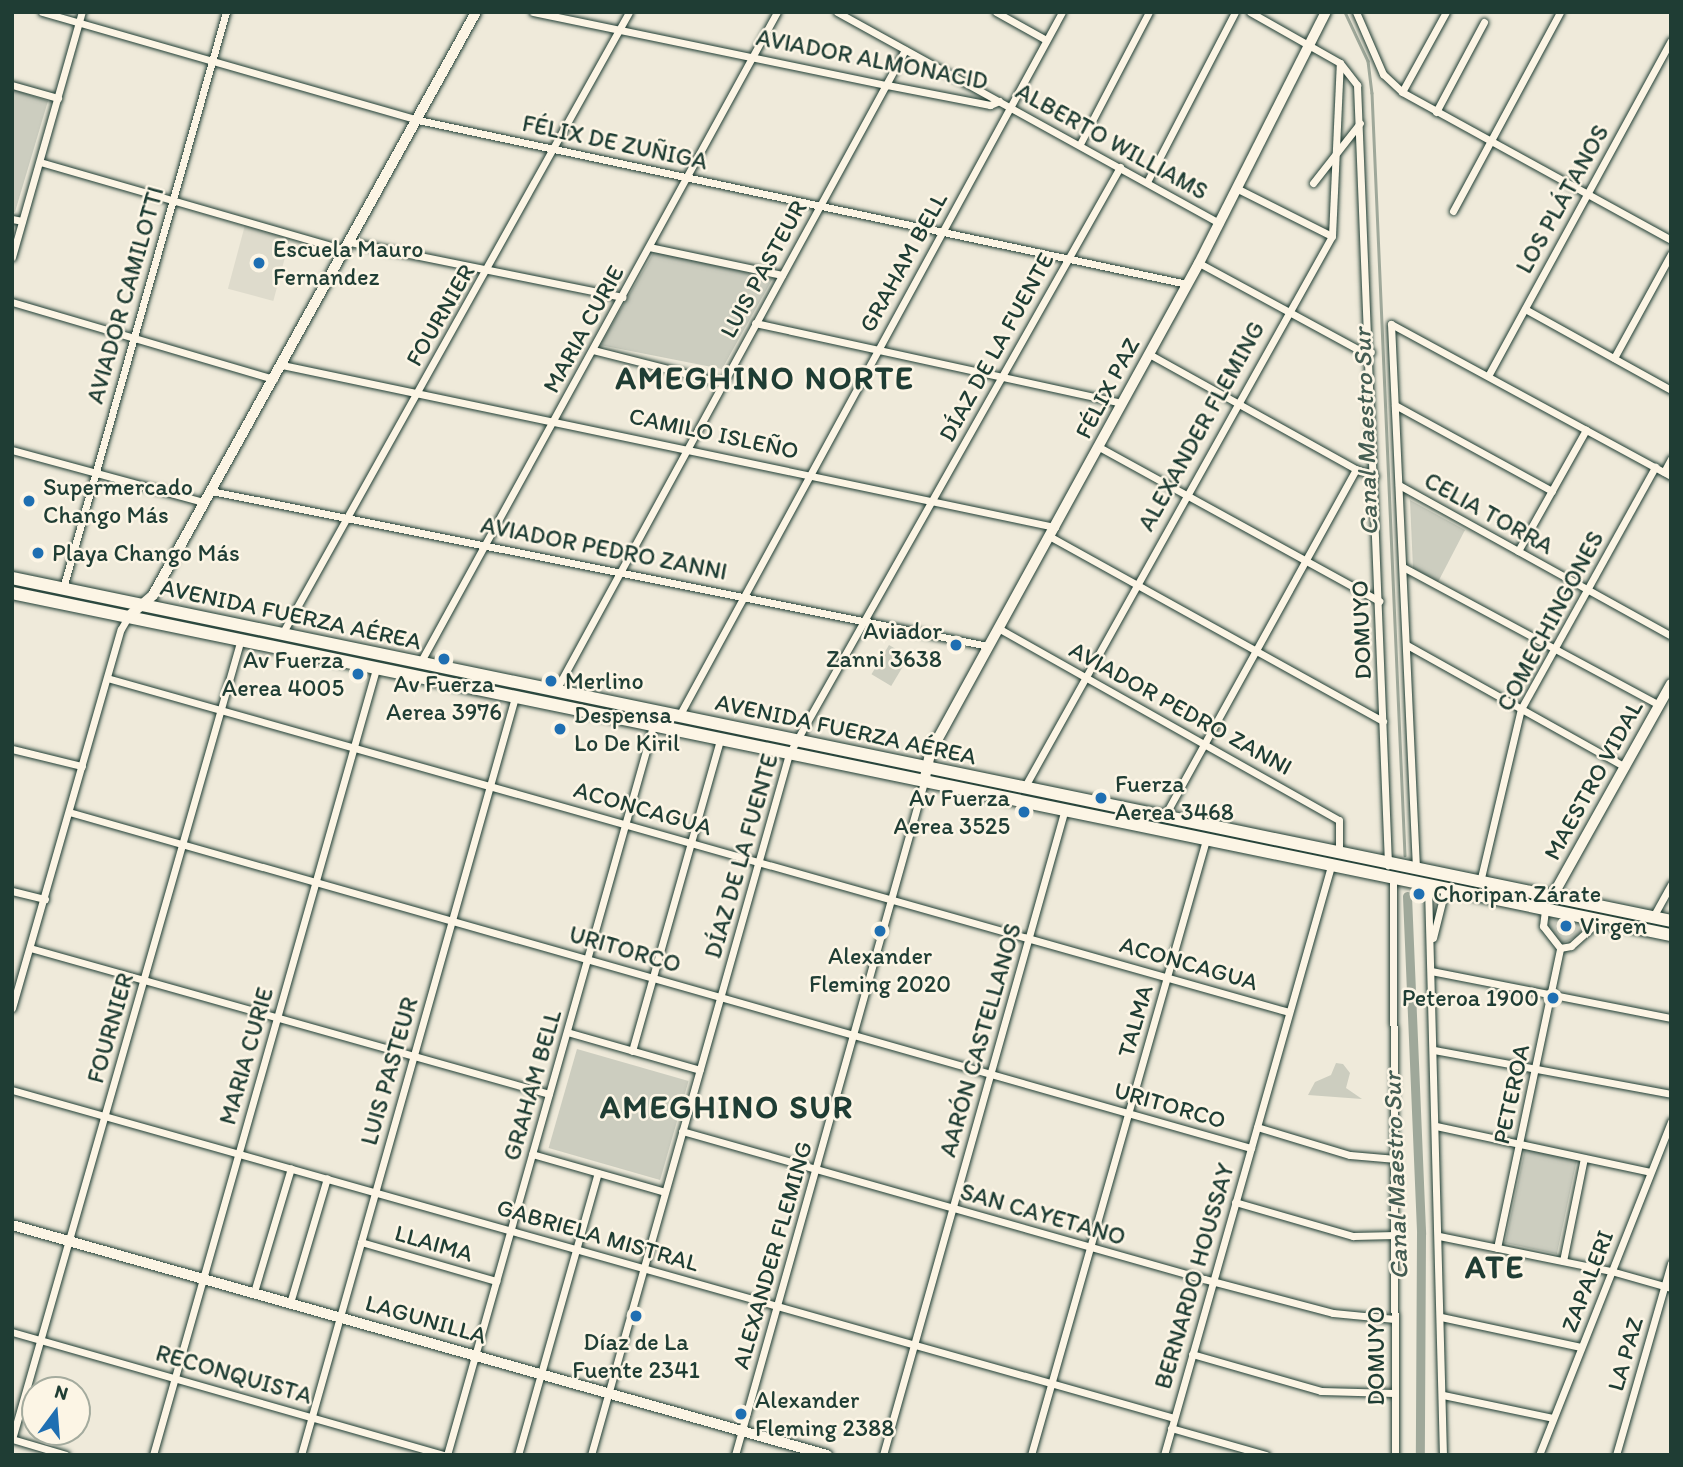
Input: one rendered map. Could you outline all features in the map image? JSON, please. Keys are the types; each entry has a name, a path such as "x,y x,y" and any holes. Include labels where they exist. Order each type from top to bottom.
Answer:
{"main road":[{"path":"129,616 146,605 282,365 476,12"},
{"name":"FÉLIX PAZ","path":"924,782 926,767 988,646 1199,263 1326,12"},
{"name":"AVENIDA FUERZA AÉREA","path":"12,578 1339,855 1671,921"},
{"name":"AVENIDA FUERZA AÉREA","path":"12,593 1392,880 1671,935"},
{"name":"MAESTRO VIDAL","path":"1552,897 1671,684"},
{"path":"1392,880 1396,874 1411,875 1416,870"},
{"name":"LAGUNILLA","path":"12,1225 827,1455"}],"street":[{"name":"FÉLIX DE ZUÑIGA","path":"42,12 418,120 943,229 1187,284"},
{"path":"12,257 82,12"},
{"name":"AVIADOR CAMILOTTI","path":"63,589 226,12"},
{"name":"AVIADOR ALMONACID","path":"533,12 887,85 990,104 999,101"},
{"name":"FOURNIER","path":"282,635 629,12"},
{"name":"MARIA CURIE","path":"420,663 777,12"},
{"name":"ALBERTO WILLIAMS","path":"837,12 1220,223"},
{"path":"996,12 1046,40"},
{"name":"GRAHAM BELL","path":"679,716 1062,12"},
{"path":"1080,144 1149,12"},
{"path":"1147,182 1235,12"},
{"path":"1250,12 1340,63"},
{"path":"1356,12 1383,74 1402,92 1671,240"},
{"path":"1402,92 1446,12"},
{"path":"1453,211 1560,12"},
{"path":"1436,112 1484,22"},
{"name":"LOS PLÁTANOS","path":"1488,376 1671,41"},
{"name":"LUIS PASTEUR","path":"556,691 905,50"},
{"name":"DOMUYO","path":"1340,63 1357,85 1361,121 1388,865"},
{"name":"ALEXANDER FLEMING","path":"1024,789 1184,495 1332,236 1340,63"},
{"path":"12,85 58,98"},
{"path":"1313,183 1361,121"},
{"path":"40,162 172,201 347,246 622,297"},
{"name":"DÍAZ DE LA FUENTE","path":"591,1455 789,754 1120,167"},
{"path":"1238,189 1332,236"},
{"path":"12,219 22,222"},
{"path":"649,247 782,275"},
{"path":"1614,358 1671,254"},
{"path":"1199,263 1359,351 1371,352"},
{"path":"12,302 274,379"},
{"path":"1525,309 1671,390"},
{"path":"755,323 1121,403"},
{"name":"DOMUYO","path":"1416,870 1391,324 1488,376"},
{"path":"593,351 723,383"},
{"path":"1149,354 1356,470 1375,476"},
{"name":"CAMILO ISLEÑO","path":"282,365 933,499 1052,531 1135,584 1383,721"},
{"path":"1488,376 1667,474 1671,459"},
{"path":"1395,405 1552,491"},
{"path":"1518,551 1586,430"},
{"path":"1099,447 1380,601"},
{"path":"12,450 204,502"},
{"name":"COMECHINGONES","path":"1480,883 1521,709 1655,467"},
{"path":"1164,817 1356,470"},
{"name":"CELIA TORRA","path":"1399,485 1671,636"},
{"name":"AVIADOR PEDRO ZANNI","path":"211,491 484,543 988,646"},
{"path":"1403,567 1659,705"},
{"path":"12,1008 107,678 129,616"},
{"name":"FOURNIER","path":"12,1439 244,627"},
{"name":"AVIADOR PEDRO ZANNI","path":"998,628 1204,742 1343,826 1339,855"},
{"path":"1407,645 1625,767"},
{"name":"MARIA CURIE","path":"153,1455 376,669"},
{"name":"ACONCAGUA","path":"107,678 1289,1012"},
{"name":"LUIS PASTEUR","path":"301,1455 515,697"},
{"name":"GRAHAM BELL","path":"446,1455 653,726"},
{"path":"632,1051 720,740"},
{"path":"12,749 82,766"},
{"name":"ALEXANDER FLEMING","path":"735,1455 924,782"},
{"name":"AARÓN CASTELLANOS","path":"883,1455 1066,797"},
{"name":"URITORCO","path":"69,812 1251,1148"},
{"name":"TALMA","path":"1031,1455 1206,840"},
{"name":"BERNARDO HOUSSAY","path":"1164,1455 1331,866"},
{"name":"DOMUYO","path":"1392,880 1396,1159 1395,1455"},
{"path":"1653,917 1671,884"},
{"path":"1428,887 1443,1455"},
{"path":"1430,949 1445,890"},
{"path":"12,891 45,899"},
{"path":"1545,910 1543,926 1560,948 1572,946 1599,921"},
{"path":"30,948 549,1094"},
{"name":"PETEROA","path":"1497,1248 1521,1144 1560,948"},
{"path":"1431,971 1671,1018"},
{"path":"567,1032 699,1070"},
{"path":"1434,1050 1671,1094"},
{"name":"GABRIELA MISTRAL","path":"12,1090 1174,1418"},
{"name":"ZAPALERI","path":"1539,1455 1671,1121"},
{"path":"1257,1126 1350,1155 1396,1159"},
{"path":"1436,1126 1650,1171"},
{"name":"SAN CAYETANO","path":"682,1131 1333,1313 1395,1318"},
{"path":"532,1154 665,1192"},
{"path":"1563,1261 1584,1158"},
{"path":"254,1292 291,1168"},
{"path":"518,1455 598,1173"},
{"path":"290,1303 327,1178"},
{"path":"1236,1202 1353,1236 1395,1235"},
{"path":"1439,1236 1611,1271 1667,1287"},
{"name":"LLAIMA","path":"361,1242 496,1281"},
{"name":"LA PAZ","path":"1616,1455 1667,1287 1671,1263"},
{"path":"1441,1317 1581,1347"},
{"name":"RECONQUISTA","path":"12,1332 446,1455"},
{"path":"1192,1354 1321,1391 1394,1393"},
{"path":"1443,1395 1553,1418"},
{"path":"1171,1428 1266,1455"},
{"path":"12,1439 66,1455"}],"shaded area":[{"path":"12,89 48,101 15,212 12,211"},
{"name":"Escuela Mauro Fernandez","path":"245,225 290,237 273,301 228,289"},
{"path":"654,252 773,278 722,369 600,345"},
{"path":"1410,500 1465,530 1438,582 1413,568"},
{"path":"889,645 909,657 891,686 871,674"},
{"path":"1549,914 1586,921 1586,926 1577,937 1560,944 1548,930"},
{"path":"577,1049 689,1081 660,1180 549,1148"},
{"path":"1336,1063 1343,1064 1350,1073 1346,1088 1362,1099 1308,1095 1315,1082 1331,1075"},
{"path":"1525,1149 1577,1160 1557,1254 1505,1243"}],"waterway":[{"name":"Canal Maestro Sur","path":"1345,12 1368,61 1372,93 1405,855"},
{"name":"Canal Maestro Sur","path":"1407,896 1421,1234 1420,1455"}],"place":[{"name":"Escuela Mauro Fernandez","path":"259,263"},
{"name":"Supermercado Chango Más","path":"29,501"},
{"name":"Playa Chango Más","path":"38,553"},
{"name":"Aviador Zanni 3638","path":"956,645"},
{"name":"Av Fuerza Aerea 3976","path":"444,659"},
{"name":"Av Fuerza Aerea 4005","path":"358,674"},
{"name":"Merlino","path":"551,681"},
{"name":"Despensa Lo De Kiril","path":"560,729"},
{"name":"Fuerza Aerea 3468","path":"1101,798"},
{"name":"Av Fuerza Aerea 3525","path":"1024,812"},
{"name":"Choripan Zárate","path":"1419,894"},
{"name":"Virgen","path":"1566,926"},
{"name":"Alexander Fleming 2020","path":"880,931"},
{"name":"Peteroa 1900","path":"1553,998"},
{"name":"Díaz de La Fuente 2341","path":"636,1316"},
{"name":"Alexander Fleming 2388","path":"741,1414"}],"district":[{"name":"AMEGHINO NORTE","path":"765,378"},
{"name":"AMEGHINO SUR","path":"727,1107"},
{"name":"ATE","path":"1495,1267"}]}
